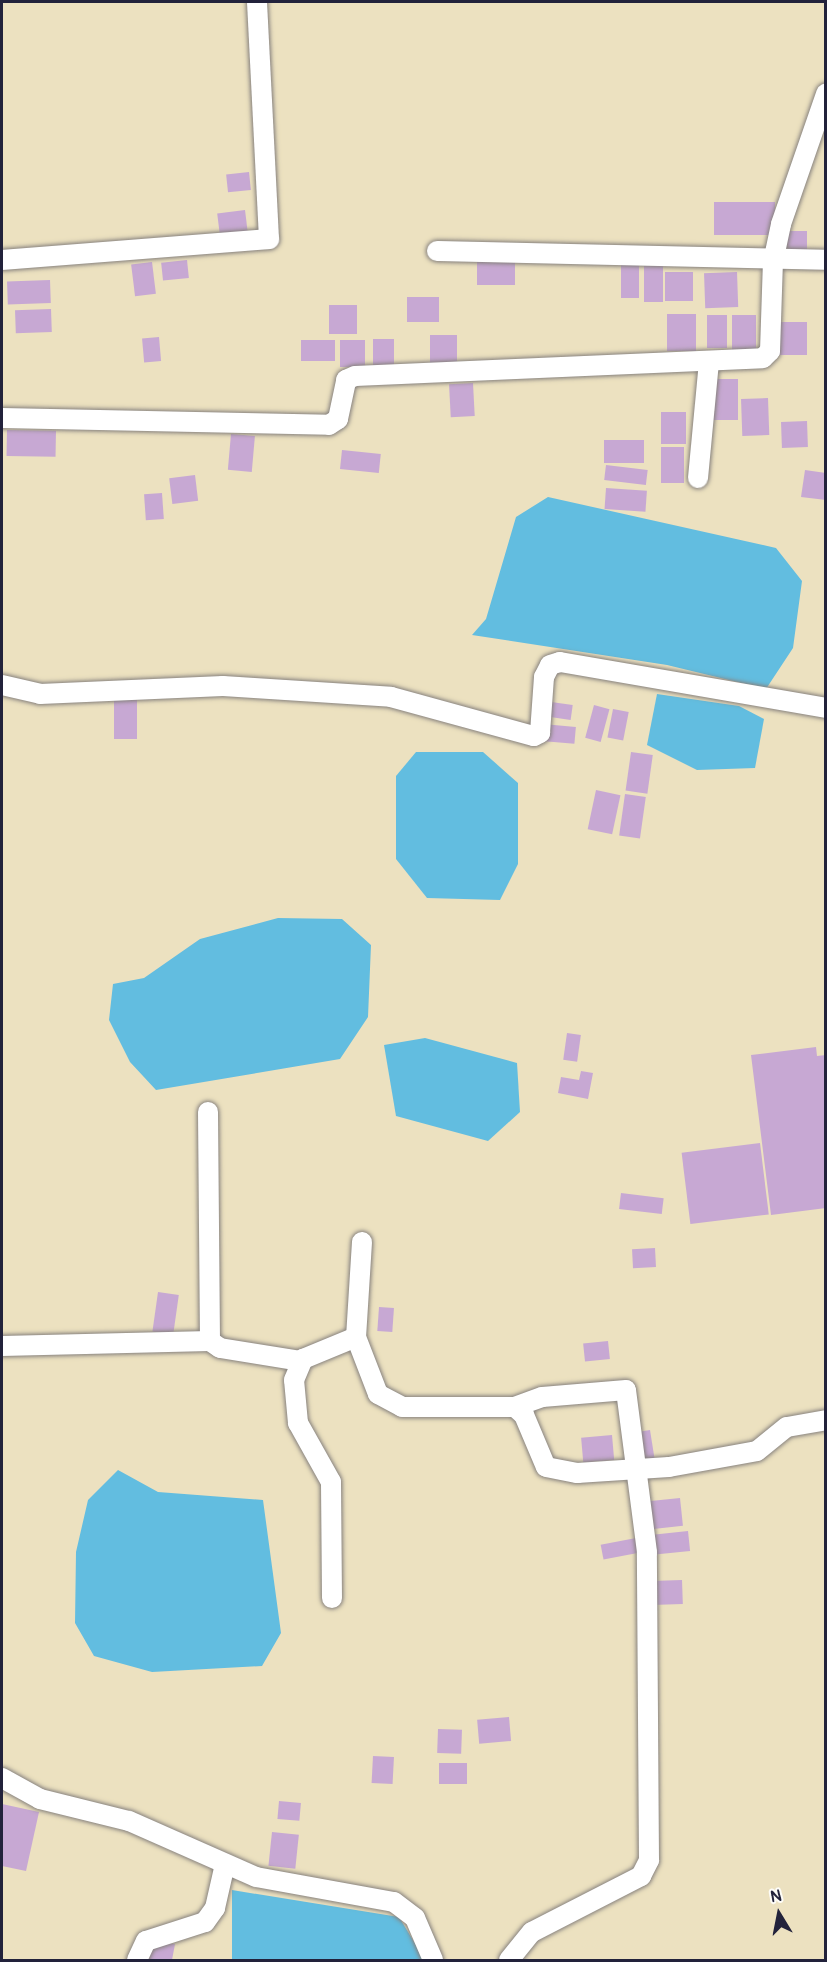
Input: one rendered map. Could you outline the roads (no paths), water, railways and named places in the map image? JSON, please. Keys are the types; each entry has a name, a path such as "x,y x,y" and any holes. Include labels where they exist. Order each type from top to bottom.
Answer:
{"street":[{"path":"2,260 269,238 257,2"},
{"path":"2,418 329,425 338,419 346,380 355,376 755,360 770,351 773,262 804,148 825,94"},
{"path":"437,251 773,262 825,260"},
{"path":"698,478 709,362"},
{"path":"2,685 40,694 232,686 391,697 534,736 540,733 544,677 550,665 560,662 825,708"},
{"path":"208,1112 210,1341"},
{"path":"362,1242 356,1336 378,1394 393,1404 515,1407 543,1397 626,1390 639,1470 647,1552 649,1864 641,1876 532,1932 508,1960"},
{"path":"2,1346 210,1341 220,1348 300,1361 356,1336"},
{"path":"300,1361 294,1380 298,1423 331,1482 332,1598"},
{"path":"515,1407 546,1467 577,1473 639,1470 747,1454 766,1446 787,1427 825,1420"},
{"path":"2,1778 40,1799 129,1821 225,1864 281,1884 394,1902 415,1918 433,1960"},
{"path":"137,1960 146,1941 206,1922 215,1908 225,1864"}],"water":[{"path":"548,497 776,548 802,581 793,648 766,689 667,665 472,635 486,619 516,517"},
{"path":"657,694 739,706 764,719 755,768 697,770 647,745"},
{"path":"416,752 483,752 518,783 518,864 500,900 427,898 396,859 396,776"},
{"path":"278,918 342,919 371,945 368,1017 340,1059 156,1090 130,1062 109,1020 113,984 144,978 200,939"},
{"path":"425,1038 517,1063 520,1112 488,1141 396,1116 384,1045"},
{"path":"118,1470 158,1492 263,1500 281,1633 262,1666 152,1672 94,1656 75,1623 76,1552 88,1500"},
{"path":"232,1890 399,1917 425,1960 232,1960"}]}
